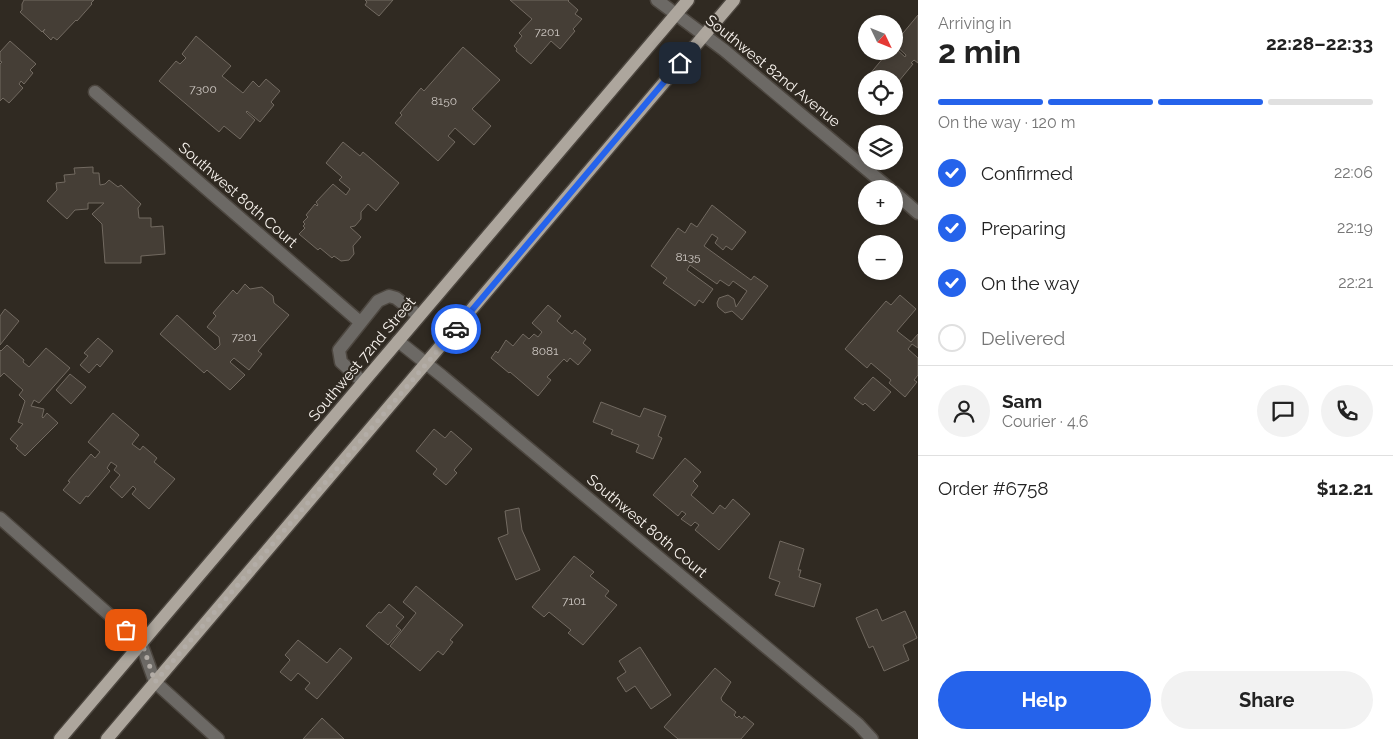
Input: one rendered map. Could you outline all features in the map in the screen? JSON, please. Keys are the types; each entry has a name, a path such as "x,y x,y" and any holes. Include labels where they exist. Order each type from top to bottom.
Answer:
{"main road":[{"name":"Southwest 72nd Street","path":"60,739 688,0"},
{"path":"106,739 734,0"}],"street":[{"name":"Southwest 82nd Avenue","path":"656,0 731,55 879,180"},
{"name":"Southwest 80th Court","path":"95,92 360,322"},
{"path":"903,200 918,213"},
{"path":"363,382 341,362 339,356 339,350 342,345 360,322 378,301 389,296 396,298 419,316"},
{"name":"Southwest 80th Court","path":"398,341 427,363 858,724 872,739"},
{"path":"0,518 142,643 155,682 218,739"}],"building":[{"path":"24,0 94,0 77,21 57,40 53,37 51,40 43,32 45,29 42,32 20,12"},
{"path":"365,0 393,0 379,16 365,5 367,2"},
{"path":"510,0 569,0 578,10 575,14 582,19 560,49 551,41 531,64 516,51 517,49 514,46 522,36 519,33 532,19"},
{"path":"918,15 918,63 914,60 903,76 903,70 873,70 882,60 903,60 903,55 905,57 906,55 903,52 903,33"},
{"path":"196,36 231,66 222,76 243,93 253,81 259,87 266,79 280,91 271,102 274,105 260,122 246,112 255,120 240,139 224,126 219,132 159,81 176,61 180,64 186,58 182,54"},
{"path":"10,41 36,64 30,70 33,73 24,84 21,81 19,84 23,88 9,103 3,98 0,101 0,64 2,62 0,61 0,52"},
{"path":"463,47 500,80 472,109 491,126 474,145 455,128 448,136 455,142 438,161 395,123 402,115 400,113 421,88 424,91"},
{"path":"343,142 360,156 363,152 399,183 376,211 368,204 361,212 361,219 355,226 350,227 361,237 353,246 354,254 349,260 341,261 334,256 332,258 320,248 318,250 299,234 305,228 303,222 308,217 306,215 315,204 318,205 316,202 333,184 346,195 350,189 339,180 342,177 326,163"},
{"path":"93,167 93,173 99,173 100,185 105,184 109,180 118,187 121,185 141,204 138,208 139,218 151,218 151,227 163,226 165,254 141,256 141,263 105,263 102,224 92,214 104,203 88,203 88,209 75,210 67,219 47,201 57,190 56,183 65,182 64,175 75,174 74,168"},
{"path":"712,205 746,232 732,250 726,246 723,250 715,243 718,238 712,234 704,246 751,280 754,276 768,286 742,320 732,311 725,313 718,307 717,303 719,298 728,295 734,299 736,307 747,291 733,281 729,286 720,280 717,284 690,265 687,270 713,289 703,303 699,300 695,306 663,283 667,278 651,266 678,228 685,233 691,223 697,227"},
{"path":"245,284 250,289 262,287 273,296 274,303 289,315 258,351 262,354 249,370 234,358 230,362 245,375 230,390 207,370 204,373 160,334 177,315 215,350 220,345 219,337 207,327 216,316 213,313 233,290 237,294"},
{"path":"900,295 916,309 897,331 911,342 918,334 918,348 912,344 908,349 918,358 918,375 914,380 917,382 905,397 889,383 891,380 871,363 867,368 845,349 886,301 891,305"},
{"path":"548,305 561,316 557,321 572,334 575,330 586,339 583,343 591,350 578,365 570,358 567,362 564,359 547,377 551,380 538,396 491,358 496,351 498,353 506,340 513,346 523,334 529,339 534,334 538,337 542,332 532,323"},
{"path":"5,309 19,321 0,345 0,316"},
{"path":"98,338 113,351 100,367 97,364 89,373 80,365 88,356 84,353"},
{"path":"7,345 29,367 46,348 70,368 39,403 34,400 31,406 44,409 43,418 47,413 58,423 25,456 10,439 23,424 18,422 25,401 19,395 23,390 4,373 0,377 0,350"},
{"path":"70,374 86,387 71,404 56,390"},
{"path":"873,377 891,392 874,411 865,403 863,405 854,398"},
{"path":"601,402 640,417 644,408 666,416 658,436 662,438 653,459 636,452 639,445 611,434 613,430 593,422"},
{"path":"113,413 139,435 132,444 140,450 143,446 157,458 154,462 175,479 149,509 132,494 136,489 133,486 122,498 110,487 120,475 114,470 117,466 111,462 107,468 110,471 80,504 63,490 70,482 68,481 91,454 95,458 100,452 88,442"},
{"path":"434,429 445,438 451,431 472,449 454,470 457,473 446,485 433,474 437,469 416,451"},
{"path":"685,458 701,472 693,481 698,486 691,495 713,514 720,505 725,509 733,499 750,514 719,550 695,530 699,525 695,522 691,526 681,519 686,514 682,511 678,516 653,495"},
{"path":"519,508 522,530 540,570 516,580 498,538 508,534 505,511"},
{"path":"780,541 804,549 798,570 801,570 799,577 821,584 814,607 775,595 780,582 769,578"},
{"path":"574,556 594,572 590,576 609,591 605,596 617,605 583,645 568,633 571,630 549,612 544,617 532,607"},
{"path":"416,586 463,625 450,640 453,642 443,655 438,651 420,671 390,646 416,613 403,602"},
{"path":"389,604 404,617 396,626 401,630 388,645 366,626"},
{"path":"877,609 882,621 905,611 917,638 903,645 909,660 884,671 873,646 869,648 856,618"},
{"path":"298,640 327,663 340,648 352,658 317,699 305,689 310,683 298,673 291,681 280,672 290,660 285,655"},
{"path":"640,647 671,695 651,709 635,686 626,692 617,678 626,672 619,661"},
{"path":"715,668 731,682 721,698 722,701 736,712 734,715 737,718 739,716 742,719 744,716 754,724 741,739 678,739 664,727"},
{"path":"322,718 344,739 303,739"}],"way so far":[{"path":"126,630 142,643 155,682 456,329"}],"route":[{"path":"456,329 680,63"}]}
